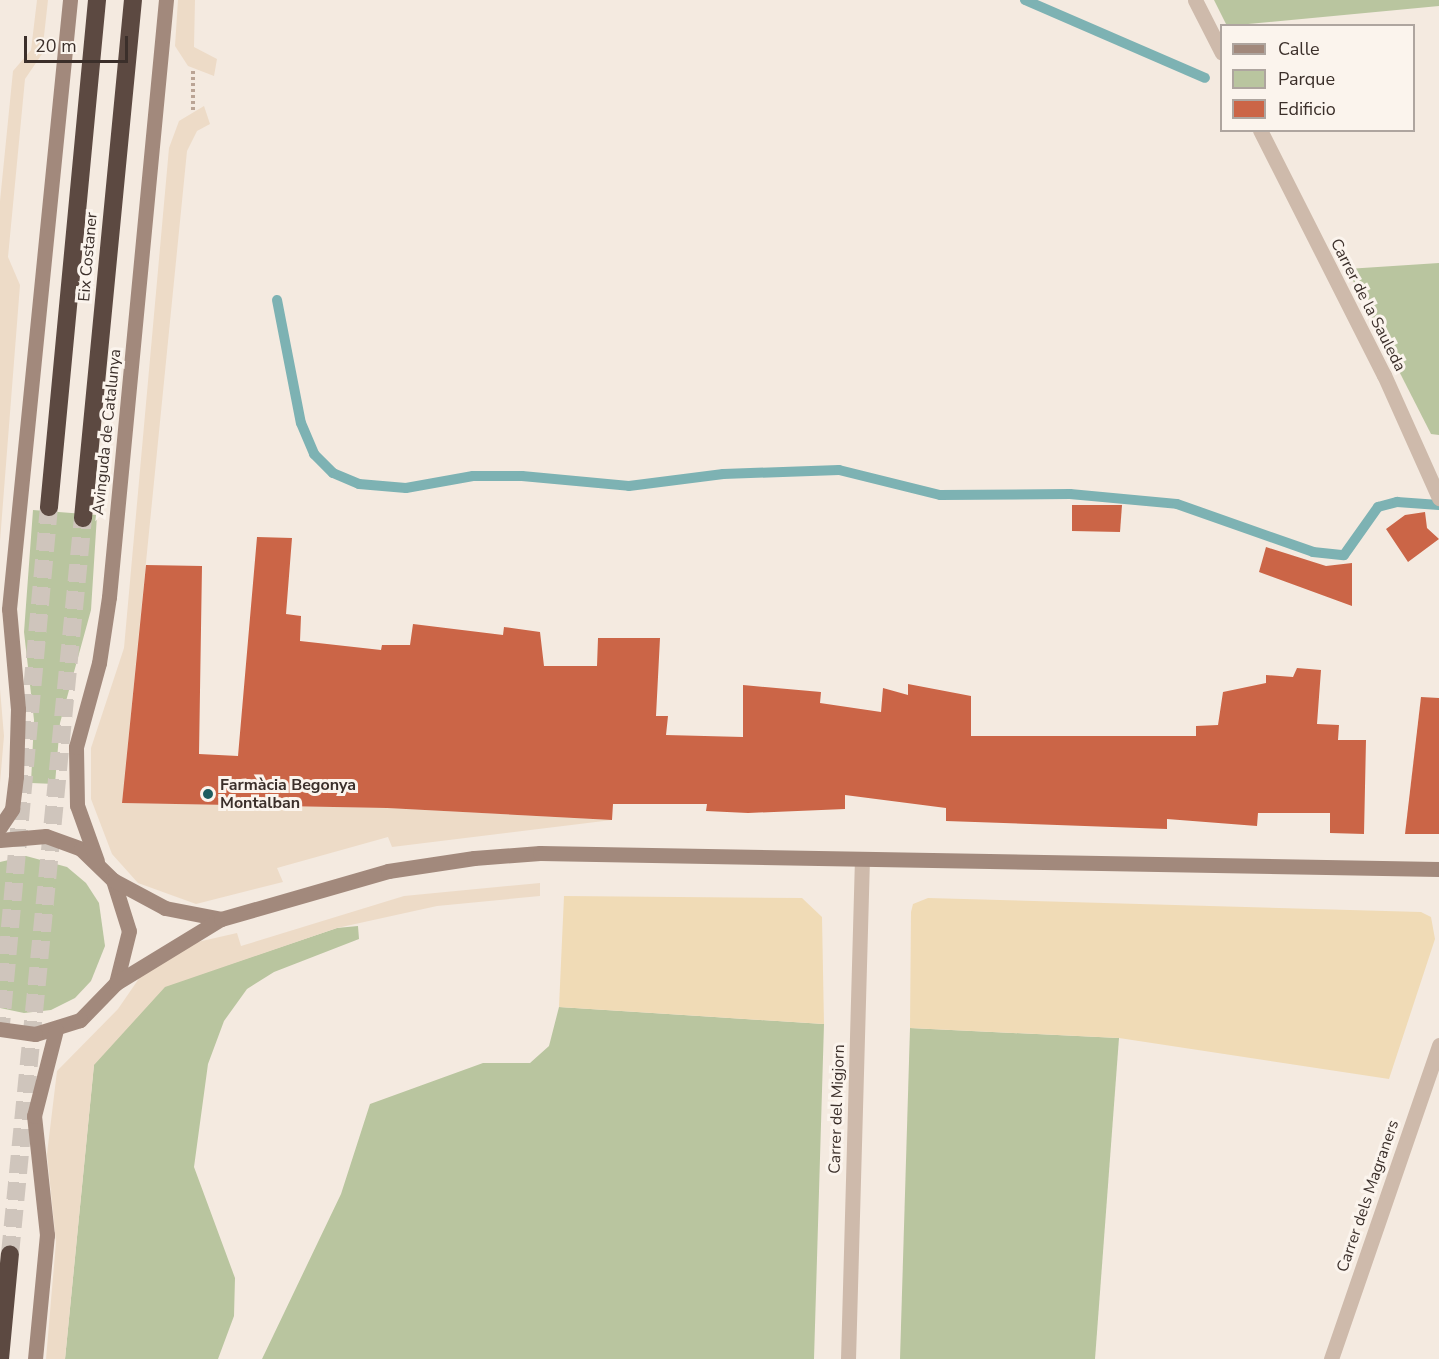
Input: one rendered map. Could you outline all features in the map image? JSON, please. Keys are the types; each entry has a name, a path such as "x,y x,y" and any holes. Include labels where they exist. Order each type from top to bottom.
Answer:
{"highway":[{"name":"Eix Costaner","path":"49,507 97,0"},
{"name":"Eix Costaner","path":"83,518 133,0"},
{"path":"0,1359 10,1254"}],"main road":[{"path":"0,827 12,809 16,776 18,709 9,609 70,0"},
{"name":"Avinguda de Catalunya","path":"97,861 77,805 76,747 99,663 109,597 166,0"},
{"path":"0,840 46,836 97,861 113,880 165,908 221,919"},
{"path":"0,1029 34,1034 56,1030 87,1014 116,983 221,919 388,871 442,861 540,853 1439,869"},
{"path":"113,880 129,932 116,983"},
{"path":"35,1359 46,1235 34,1116 56,1030"}],"street":[{"path":"1195,0 1220,51"},
{"name":"Carrer de la Sauleda","path":"1261,132 1437,494"},
{"name":"Carrer del Migjorn","path":"848,1359 862,860"},
{"name":"Carrer dels Magraners","path":"1331,1359 1439,1045"}],"path":[{"path":"193,110 194,68"}],"green space":[{"path":"1214,0 1439,0 1439,6 1248,24 1226,24"},
{"path":"1439,263 1439,435 1431,434 1347,269"},
{"path":"33,510 97,515 91,610 60,723 55,784 31,783 34,720 24,632"},
{"path":"26,856 67,867 86,883 99,903 105,946 91,981 75,998 51,1010 24,1013 0,1008 0,862"},
{"path":"358,926 359,939 274,972 247,989 224,1021 208,1064 194,1167 235,1278 234,1316 218,1359 65,1359 94,1064 165,986 337,928"},
{"path":"559,1007 824,1024 814,1359 262,1359 341,1194 370,1104 483,1063 530,1063 549,1046"},
{"path":"910,1028 1119,1038 1095,1359 900,1359"}],"sand":[{"path":"564,896 802,898 822,917 824,1024 559,1007"},
{"path":"928,898 1421,912 1431,917 1435,939 1389,1079 1119,1038 910,1028 911,912 913,904"}],"shaded area":[{"path":"37,0 48,0 42,54 25,79 8,257 20,285 0,541 0,201 13,71 31,50"},
{"path":"178,0 195,0 194,47 217,59 214,76 188,66 175,46"},
{"path":"204,106 210,124 197,131 187,151 122,803 387,808 612,820 392,847 388,837 277,868 283,882 196,904 138,883 112,854 91,799 91,748 124,648 169,148 179,121"},
{"path":"0,689 4,736 0,783"},
{"path":"540,883 540,896 437,906 337,928 165,987 94,1065 65,1359 46,1359 56,1242 47,1154 57,1071 118,1009 140,977 193,943 237,933 241,946 404,896"}],"building":[{"path":"1072,505 1122,505 1120,532 1072,531"},
{"path":"1425,512 1427,528 1439,539 1408,562 1386,529 1405,515"},
{"path":"257,537 292,538 286,614 301,616 300,641 381,650 382,645 410,645 413,624 503,635 504,627 540,632 544,666 597,666 598,638 660,638 656,716 668,716 666,735 743,737 743,685 821,692 820,703 881,712 883,688 908,695 908,684 971,696 971,736 1196,736 1196,726 1218,725 1223,692 1266,683 1266,675 1293,677 1297,668 1321,670 1317,724 1339,725 1338,740 1366,740 1364,834 1330,833 1330,813 1258,813 1257,826 1167,819 1167,829 946,821 946,808 845,795 845,809 748,813 706,811 707,804 613,804 612,820 387,808 122,803 146,565 202,566 199,754 238,756"},
{"path":"1266,547 1326,566 1352,563 1352,606 1259,572"},
{"path":"1421,697 1439,698 1439,834 1405,834"}],"waterway":[{"path":"1025,0 1205,78"},
{"path":"277,300 301,423 314,454 333,473 359,484 406,488 473,476 522,476 629,486 723,474 839,470 940,495 1070,494 1177,504 1313,552 1344,555 1378,507 1397,502 1439,505"}],"tunnel":[{"path":"0,1035 49,507"},
{"path":"10,1254 83,518"}],"place":[{"name":"Farmàcia Begonya Montalban","path":"208,794"}]}
